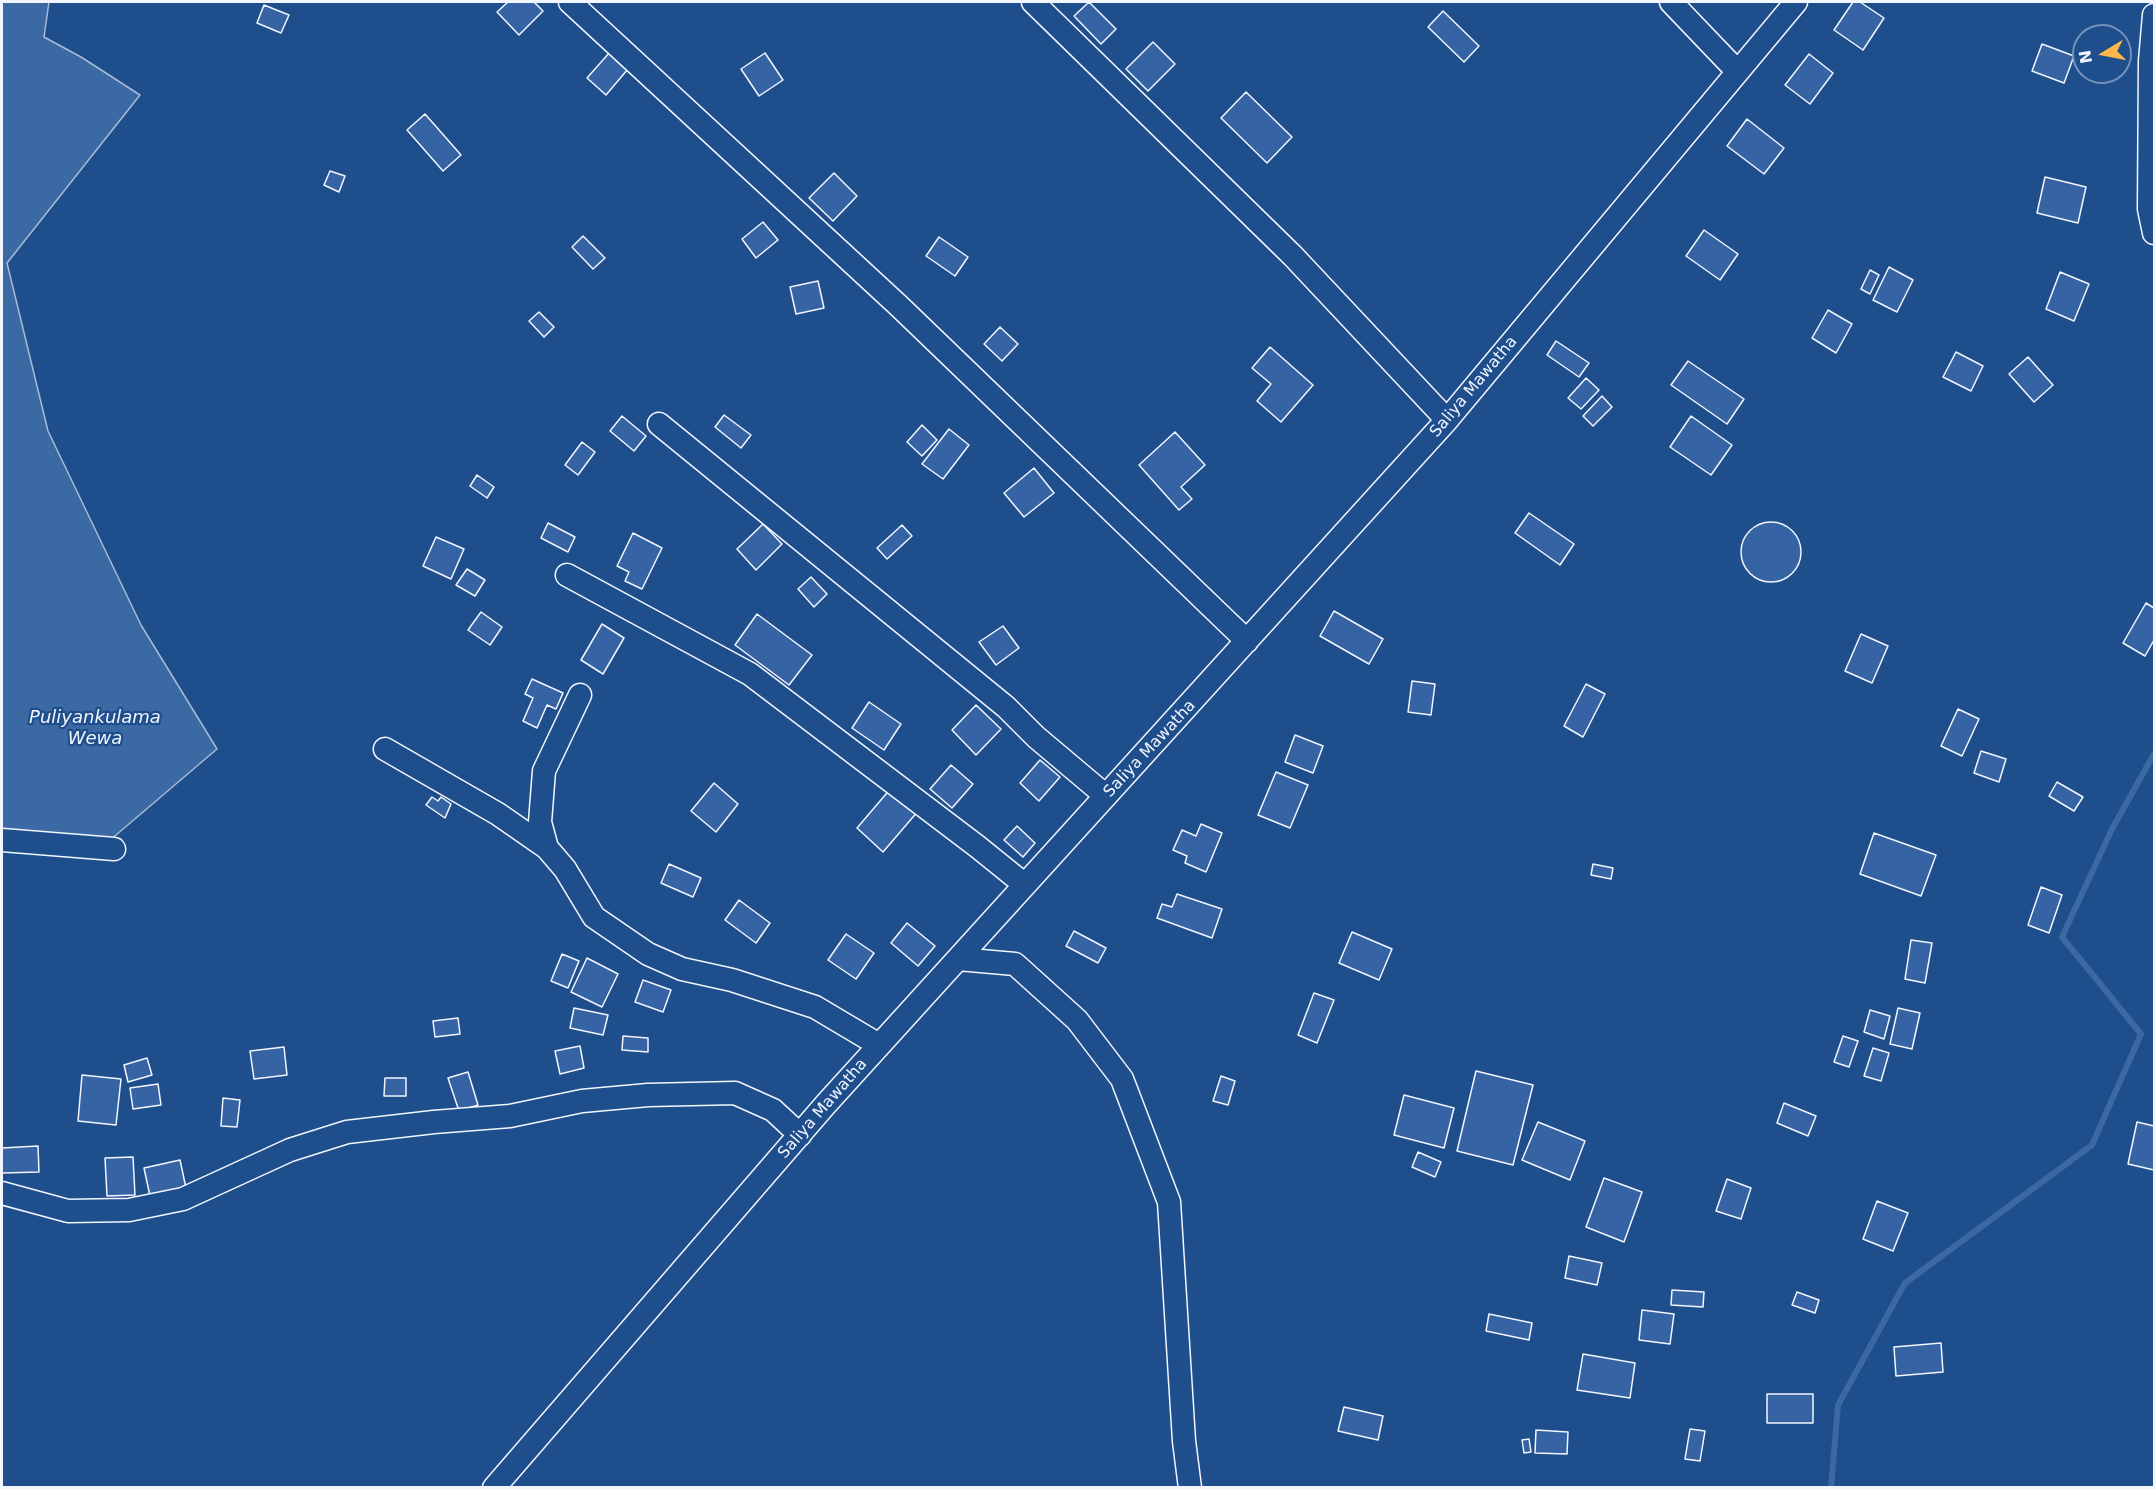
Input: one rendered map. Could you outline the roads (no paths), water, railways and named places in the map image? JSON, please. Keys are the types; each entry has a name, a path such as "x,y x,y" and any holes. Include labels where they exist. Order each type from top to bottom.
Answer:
{"street":[{"path":"570,2 899,306 1247,640"},
{"path":"1033,2 1293,256 1447,420"},
{"path":"1671,2 1737,71"},
{"name":"Saliya Mawatha","path":"494,1488 879,1045 1447,420 1796,2"},
{"path":"2154,15 2150,61 2149,209 2154,233"},
{"path":"659,424 1006,707 1036,737 1106,796"},
{"path":"567,575 750,674 978,847 1024,885"},
{"path":"547,848 540,822 544,771 580,695"},
{"path":"386,748 498,814 547,848 565,869 594,917 648,954 682,969 732,980 815,1007 879,1045"},
{"path":"2,840 114,849"},
{"path":"958,959 1015,964 1077,1020 1122,1079 1169,1202 1184,1441 1190,1488"},
{"path":"2,1193 68,1211 129,1210 183,1199 290,1150 347,1132 510,1116 582,1101 648,1095 735,1093 773,1110 800,1135"}],"water":[{"name":"Puliyankulama Wewa","path":"2,2 49,2 44,37 81,57 140,95 7,263 48,431 141,625 217,749 109,841 2,833"}],"waterway":[{"path":"1831,1488 1838,1405 1905,1283 2092,1145 2141,1034 2062,937 2112,829 2154,754"}]}
